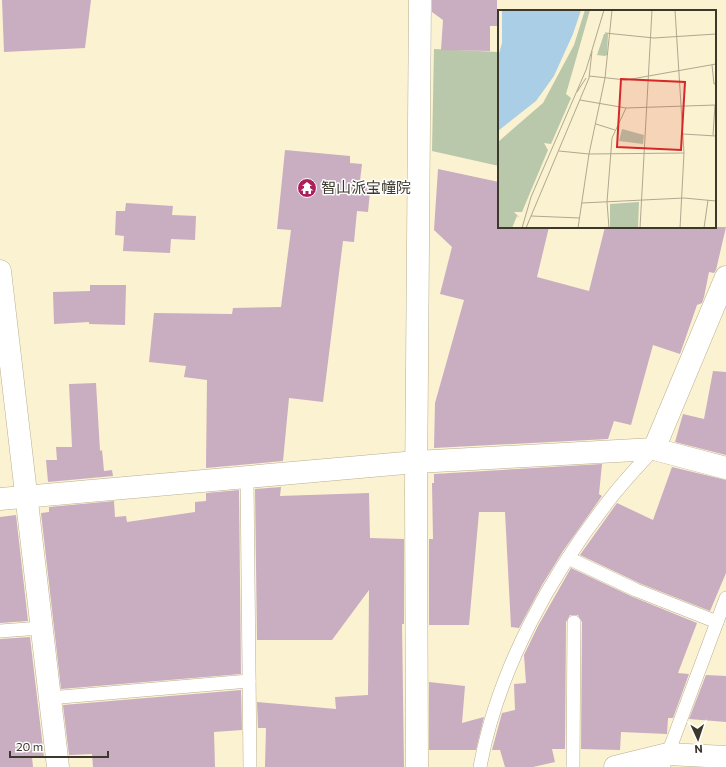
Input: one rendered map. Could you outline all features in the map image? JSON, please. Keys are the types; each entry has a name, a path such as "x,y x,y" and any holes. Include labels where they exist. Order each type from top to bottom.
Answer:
{"street":[{"path":"417,767 416,462 420,0"},
{"path":"0,271 58,767"},
{"path":"654,449 726,277"},
{"path":"0,499 416,462 654,449 726,468"},
{"path":"615,767 665,761 726,757"}],"lane":[{"path":"480,767 486,734 505,678 540,605 568,558 614,494 654,449"},
{"path":"247,478 250,767"},
{"path":"568,558 636,590 717,622"},
{"path":"665,761 726,598"},
{"path":"573,767 574,622"},
{"path":"0,631 41,628"},
{"path":"49,698 249,681"}],"green space":[{"path":"434,49 498,52 498,166 432,151"}],"building":[{"path":"2,0 91,0 85,48 4,52"},
{"path":"432,0 497,0 497,26 490,26 490,51 441,50 443,20 432,12"},
{"path":"285,150 350,156 350,163 362,164 360,181 371,182 368,212 357,211 354,242 343,241 323,402 289,398 283,461 206,468 207,380 184,377 186,366 149,362 154,313 232,314 233,308 281,307 291,230 277,229"},
{"path":"438,169 498,182 498,228 549,228 537,277 589,291 605,228 726,227 716,270 714,273 709,272 702,303 697,305 680,354 653,345 631,425 614,421 608,439 434,448 435,403 464,300 440,294 452,247 434,230"},
{"path":"126,203 173,206 172,215 196,216 195,240 171,239 170,253 123,251 124,236 115,235 116,211 125,211"},
{"path":"90,285 126,285 125,325 89,324 89,322 54,324 53,292 90,291"},
{"path":"713,371 726,372 726,455 675,442 683,414 704,419"},
{"path":"96,383 100,451 102,450 104,471 112,470 113,476 48,482 46,460 57,460 56,447 72,447 69,384"},
{"path":"602,464 599,494 602,496 563,551 542,585 519,628 511,627 505,512 479,512 469,625 429,625 429,539 433,539 432,483 434,483 434,474"},
{"path":"672,467 726,480 726,573 710,611 639,583 580,555 617,503 653,520"},
{"path":"281,487 280,496 369,493 370,538 404,539 404,624 402,624 404,767 265,767 266,728 258,728 257,702 336,709 335,697 368,695 369,590 332,640 257,640 255,489"},
{"path":"239,490 241,674 61,689 41,513 49,512 49,507 114,501 115,517 126,516 127,522 195,512 195,502 206,501 206,493"},
{"path":"16,515 28,621 0,623 0,517"},
{"path":"571,568 633,597 697,623 678,673 689,674 673,718 668,718 667,734 621,732 620,750 581,749 582,622 578,615 570,615 566,622 565,749 552,749 555,762 533,767 505,767 500,750 492,750 502,713 515,710 514,684 526,683 524,655 538,626"},
{"path":"30,637 44,757 32,757 33,767 0,767 0,639"},
{"path":"706,675 726,676 726,722 689,719"},
{"path":"429,682 465,686 462,723 484,717 476,750 429,750"},
{"path":"241,690 242,730 214,732 215,767 93,767 92,754 69,755 63,705"}],"place":[{"name":"智山派宝幢院","path":"307,188"}]}
